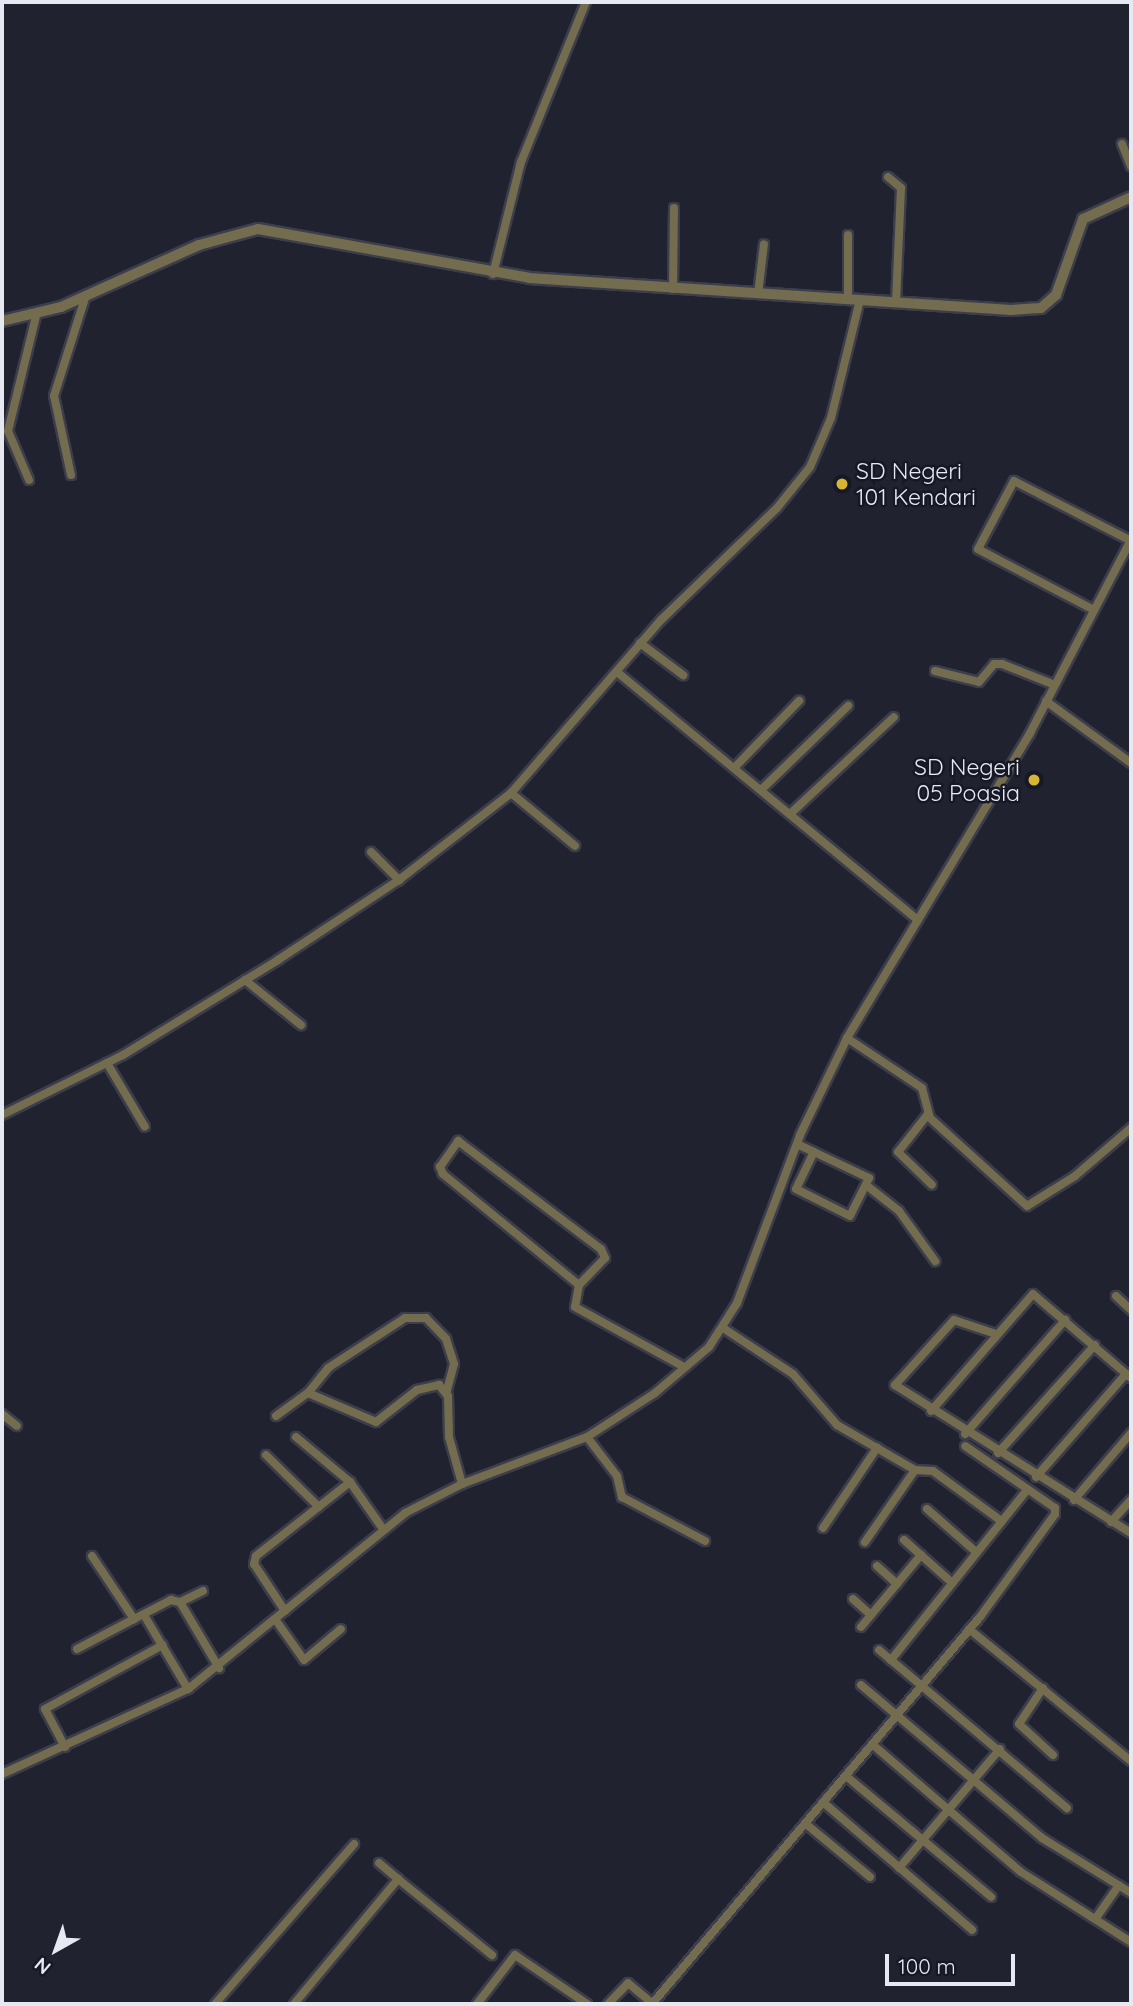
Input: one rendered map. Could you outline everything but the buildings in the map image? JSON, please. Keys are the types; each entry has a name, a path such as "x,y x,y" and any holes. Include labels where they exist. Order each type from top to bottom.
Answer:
{"street":[{"path":"493,274 517,174 586,2"},
{"path":"1122,144 1131,166"},
{"path":"888,177 901,188 896,302"},
{"path":"2,321 36,316 85,298 199,245 258,229 493,274 848,300 1041,308 1056,295 1083,219 1131,197"},
{"path":"673,289 674,208"},
{"path":"848,235 848,300"},
{"path":"758,294 764,244"},
{"path":"72,475 54,396 85,298"},
{"path":"2,1115 107,1063 245,980 399,880 510,793 640,643 777,508 810,467 831,418 860,300"},
{"path":"29,480 8,431 36,316"},
{"path":"2,1774 188,1689 219,1668 383,1530 462,1484 587,1437 684,1367 723,1328 797,1144 847,1038 1046,701 1131,540 1014,481 978,549 1094,610"},
{"path":"640,643 683,675"},
{"path":"935,671 979,681 994,664 1002,664 1055,685"},
{"path":"617,672 736,766 918,920"},
{"path":"736,766 799,701"},
{"path":"1046,701 1131,763"},
{"path":"762,789 848,706"},
{"path":"790,814 894,718"},
{"path":"510,793 575,846"},
{"path":"371,852 399,880"},
{"path":"245,980 301,1025"},
{"path":"847,1038 922,1088 929,1098 928,1114 898,1152 932,1185"},
{"path":"107,1063 145,1127"},
{"path":"928,1114 1030,1207 1131,1128"},
{"path":"579,1285 443,1174 440,1167 457,1141 601,1249 605,1258 579,1285 575,1307 684,1367"},
{"path":"797,1144 814,1152 869,1178 850,1216 796,1189 814,1152"},
{"path":"866,1185 899,1211 935,1261"},
{"path":"931,1410 1033,1294 1129,1376 1036,1477"},
{"path":"1116,1296 1131,1310"},
{"path":"276,1416 308,1393 328,1368 405,1318 426,1318 446,1339 454,1364 447,1391 449,1437 462,1484"},
{"path":"996,1334 954,1320 895,1385 965,1434 1131,1533"},
{"path":"965,1434 1065,1320"},
{"path":"723,1328 771,1356 836,1425 915,1470 933,1471 1000,1520"},
{"path":"998,1453 1095,1345"},
{"path":"308,1393 376,1422 428,1384 447,1391"},
{"path":"2,1414 17,1426"},
{"path":"1074,1500 1131,1433"},
{"path":"296,1437 350,1482 383,1530"},
{"path":"587,1437 617,1476 622,1497 705,1541"},
{"path":"608,2004 625,1983 652,2004 969,1629 1055,1514 1055,1508 965,1446"},
{"path":"823,1528 877,1448"},
{"path":"266,1455 320,1507"},
{"path":"865,1542 915,1470"},
{"path":"285,1611 253,1559 350,1482"},
{"path":"891,1660 950,1581 1027,1490"},
{"path":"1111,1522 1131,1500"},
{"path":"927,1509 975,1551"},
{"path":"904,1540 950,1581"},
{"path":"861,1628 920,1555"},
{"path":"92,1556 134,1619"},
{"path":"877,1566 897,1584"},
{"path":"77,1649 171,1600 180,1602 203,1591"},
{"path":"853,1599 871,1615"},
{"path":"180,1602 219,1668"},
{"path":"144,1615 188,1689"},
{"path":"275,1619 304,1660 341,1629"},
{"path":"969,1629 1131,1761"},
{"path":"65,1747 45,1709 163,1645"},
{"path":"879,1650 1067,1808"},
{"path":"861,1685 1050,1844 1131,1894"},
{"path":"1043,1688 1019,1724 1053,1755"},
{"path":"872,1744 1021,1872 1131,1942"},
{"path":"899,1868 1000,1749"},
{"path":"846,1776 991,1897"},
{"path":"824,1803 972,1930"},
{"path":"806,1824 870,1877"},
{"path":"215,2004 354,1844"},
{"path":"379,1863 492,1955"},
{"path":"294,2004 398,1879"},
{"path":"1096,1918 1119,1885"},
{"path":"477,2004 515,1955 540,1969 587,2004"}],"place":[{"name":"SD Negeri 101 Kendari","path":"842,484"},
{"name":"SD Negeri 05 Poasia","path":"1034,780"}]}
